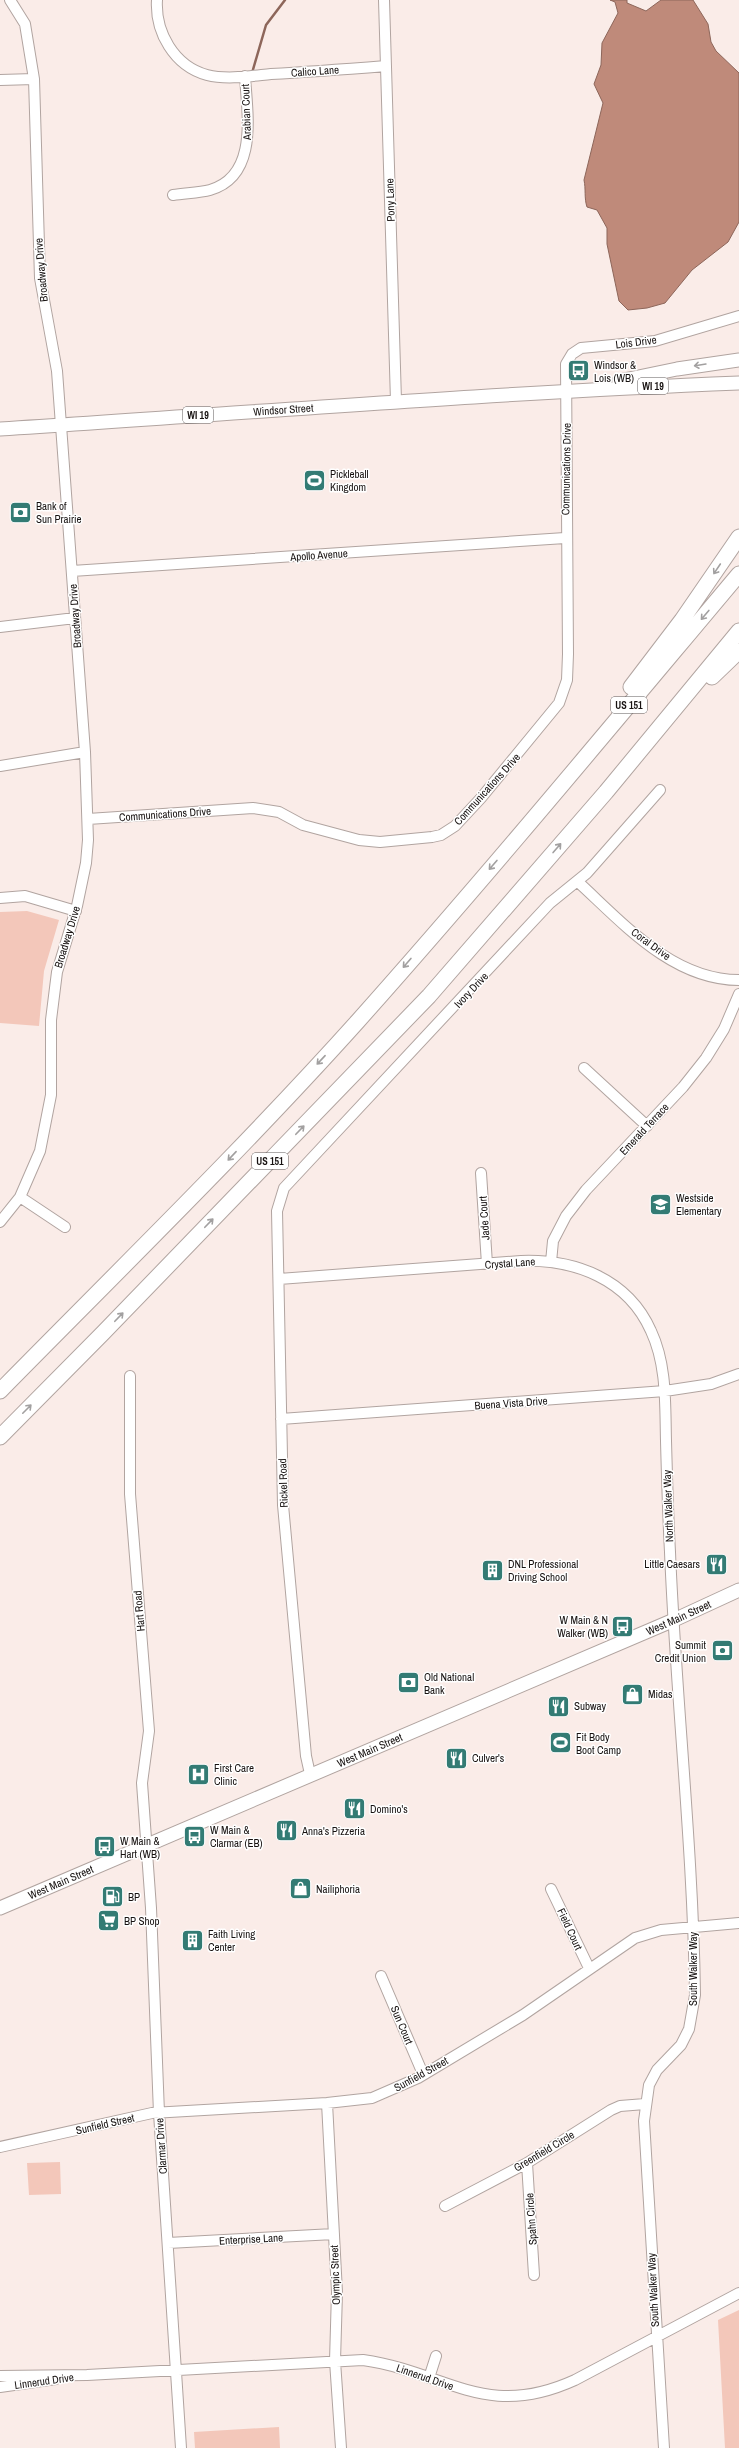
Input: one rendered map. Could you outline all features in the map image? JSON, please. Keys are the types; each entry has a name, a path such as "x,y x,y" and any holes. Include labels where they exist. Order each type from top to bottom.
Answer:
{"highway":[{"path":"518,836 682,620 739,537"},
{"name":"US 151","path":"0,1391 251,1136 357,1021 518,836 739,574"},
{"name":"US 151","path":"0,1436 108,1328 428,996 628,764 739,631"},
{"path":"628,764 739,651"}],"main road":[{"name":"Windsor Street","path":"566,392 677,369 739,360"},
{"name":"Windsor Street","path":"0,429 396,401 739,382"},
{"name":"West Main Street","path":"0,1908 310,1774 674,1620 739,1590"}],"street":[{"name":"Broadway Drive","path":"0,1222 20,1197 40,1151 49,1112 52,1091 51,1020 53,994 57,972 76,911 86,863 88,819 85,752 54,344 40,278 34,79 25,24 10,0"},
{"name":"Calico Lane","path":"157,0 160,28 170,47 184,63 207,75 245,76 386,66"},
{"name":"Pony Lane","path":"384,0 396,401"},
{"name":"Arabian Court","path":"173,195 210,190 224,183 239,166 245,153 248,137 245,76"},
{"path":"0,80 34,79"},
{"name":"Lois Drive","path":"566,392 566,364 572,354 581,348 655,341 739,316"},
{"name":"Communications Drive","path":"88,819 253,808 279,812 303,825 358,840 386,842 441,835 466,816 539,729 562,697 567,680 566,392"},
{"name":"Apollo Avenue","path":"72,571 566,538"},
{"path":"0,627 75,618"},
{"path":"0,766 85,752"},
{"name":"Ivory Drive","path":"282,1192 550,903 587,873 660,790"},
{"name":"Coral Drive","path":"577,881 628,928 665,956 708,976 739,980"},
{"path":"0,898 25,896 76,911"},
{"name":"Emerald Terrace","path":"551,1262 554,1241 566,1216 586,1190 647,1126 706,1058 724,1029 739,994"},
{"path":"584,1068 647,1126"},
{"name":"Jade Court","path":"481,1173 487,1264"},
{"name":"Rickel Road","path":"282,1192 277,1211 283,1505 306,1749 310,1774"},
{"path":"20,1197 65,1226"},
{"name":"Crystal Lane","path":"279,1279 487,1264 551,1262 582,1269 603,1278 623,1292 639,1309 652,1331 660,1354 665,1391"},
{"name":"Buena Vista Drive","path":"281,1419 665,1391 711,1384 739,1374"},
{"name":"Hart Road","path":"130,1376 130,1494 149,1731 142,1783 147,1844"},
{"name":"North Walker Way","path":"665,1391 667,1486 674,1620"},
{"name":"South Walker Way","path":"664,2448 656,2338 644,2121 645,2104 649,2085 656,2070 681,2045 689,2029 695,1994 693,1926 674,1620"},
{"name":"Clarmar Drive","path":"147,1844 159,2113 181,2448"},
{"name":"Field Court","path":"551,1889 589,1968"},
{"name":"Sunfield Street","path":"0,2147 159,2113 327,2103 372,2098 387,2093 423,2074 523,2015 589,1968 643,1934 660,1930 693,1926 739,1923"},
{"name":"Sun Court","path":"381,1976 423,2074"},
{"name":"Olympic Street","path":"327,2103 337,2292 335,2361 341,2448"},
{"name":"Greenfield Circle","path":"445,2206 527,2163 611,2110 620,2106 645,2104"},
{"name":"Spahn Circle","path":"527,2163 534,2275"},
{"name":"Enterprise Lane","path":"168,2243 334,2234"},
{"name":"Linnerud Drive","path":"0,2376 87,2375 335,2361 375,2362 483,2395 528,2396 548,2392 575,2380 739,2293"},
{"path":"429,2378 436,2356"},
{"name":"Linnerud Drive","path":"0,2387 87,2375"}],"shaded area":[{"path":"610,0 627,0 627,3 646,11 661,0 693,0 708,24 711,42 716,51 739,73 739,222 728,242 692,270 665,303 647,308 628,310 619,301 607,244 607,228 597,210 587,207 584,180 603,103 594,84 601,65 602,43 618,13 615,2"},
{"path":"27,911 59,920 44,971 39,1026 0,1023 0,912"},
{"path":"60,2162 61,2194 29,2195 27,2163"},
{"path":"739,2310 739,2448 725,2448 718,2320"},
{"path":"279,2427 280,2448 195,2448 194,2432"}],"waterway":[{"path":"252,73 266,25 285,0"}],"place":[{"name":"Windsor & Lois (WB)","path":"578,371"},
{"name":"Pickleball Kingdom","path":"314,480"},
{"name":"Bank of Sun Prairie","path":"20,512"},
{"name":"Westside Elementary","path":"661,1204"},
{"name":"Little Caesars","path":"716,1564"},
{"name":"DNL Professional Driving School","path":"492,1570"},
{"name":"W Main & N Walker (WB)","path":"623,1626"},
{"name":"Summit Credit Union","path":"722,1651"},
{"name":"Old National Bank","path":"409,1683"},
{"name":"Midas","path":"633,1694"},
{"name":"Subway","path":"558,1706"},
{"name":"Fit Body Boot Camp","path":"560,1743"},
{"name":"Culver's","path":"456,1758"},
{"name":"First Care Clinic","path":"198,1774"},
{"name":"Domino's","path":"354,1809"},
{"name":"Anna's Pizzeria","path":"286,1831"},
{"name":"W Main & Clarmar (EB)","path":"194,1836"},
{"name":"W Main & Hart (WB)","path":"105,1847"},
{"name":"Nailiphoria","path":"301,1889"},
{"name":"BP","path":"112,1897"},
{"name":"BP Shop","path":"109,1921"},
{"name":"Faith Living Center","path":"192,1940"}]}
